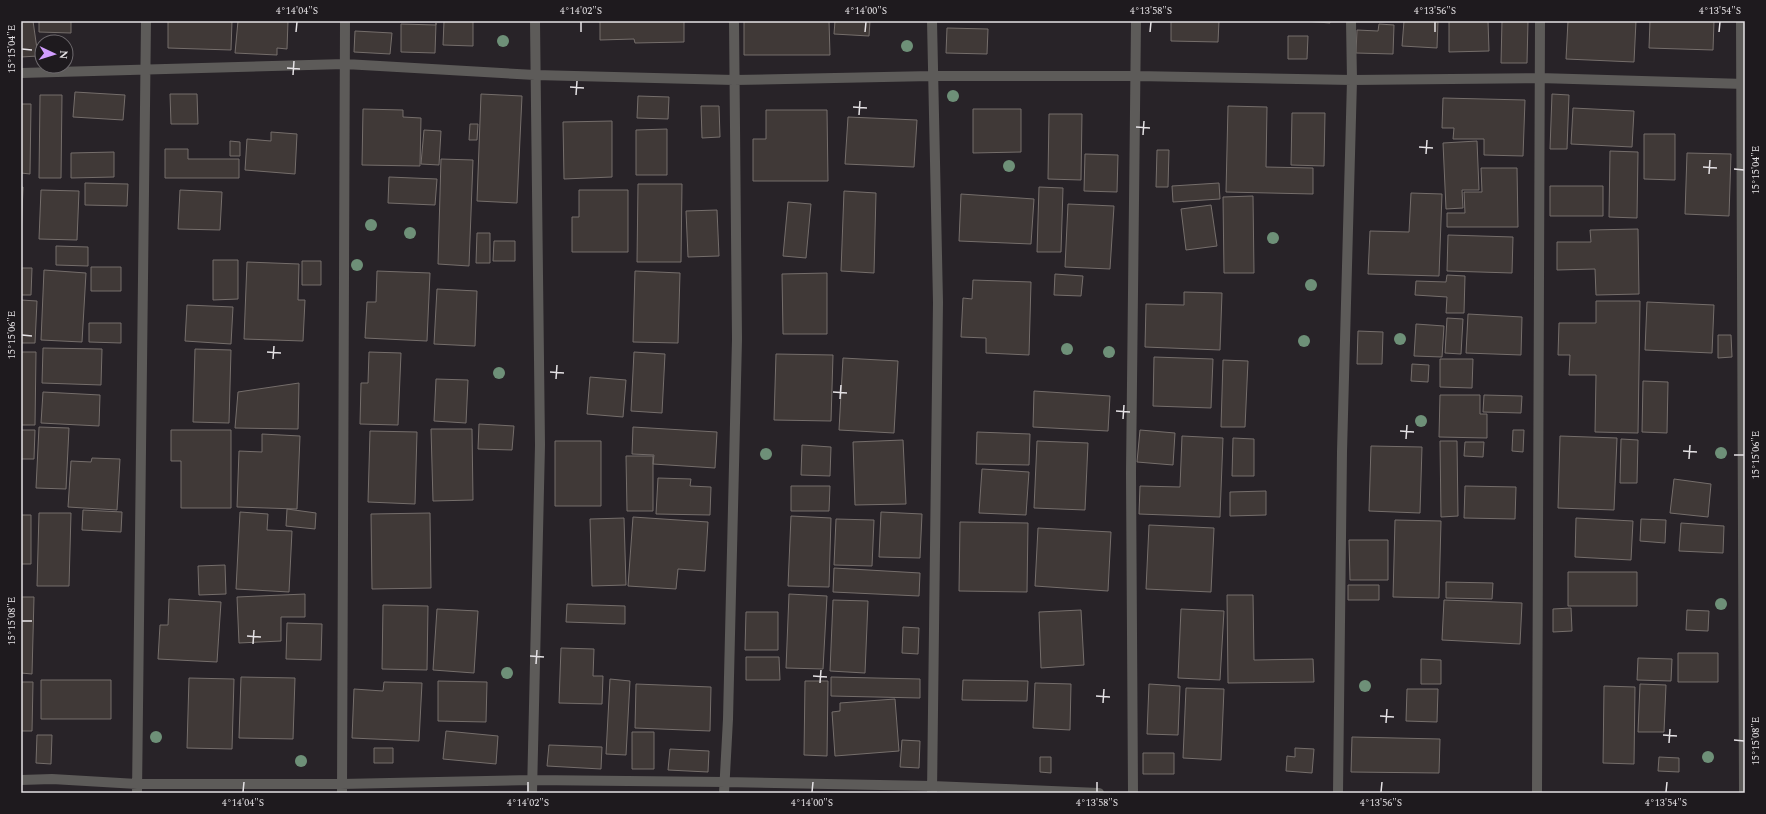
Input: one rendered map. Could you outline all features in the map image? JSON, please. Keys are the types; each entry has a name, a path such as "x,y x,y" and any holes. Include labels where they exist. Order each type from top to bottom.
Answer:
{"street":[{"path":"137,788 146,21"},
{"path":"342,789 345,21"},
{"path":"532,793 540,445 534,75 535,21"},
{"path":"724,793 728,719 737,339 734,21"},
{"path":"932,21 938,302 932,790"},
{"path":"1133,793 1131,473 1136,21"},
{"path":"1338,793 1342,452 1352,80 1351,21"},
{"path":"1537,793 1540,21"},
{"path":"1741,21 1743,84 1744,793"},
{"path":"21,73 345,64 534,75 734,80 932,76 1136,76 1352,80 1539,78 1743,84"},
{"path":"21,780 52,779 137,788 342,789 532,780 724,782 932,790 1099,793"}],"building":[{"path":"21,21 33,21 35,34 34,56 21,57"},
{"path":"39,21 71,21 71,33 39,32"},
{"path":"168,21 232,21 231,50 168,48"},
{"path":"238,21 288,21 287,49 277,48 277,55 235,53"},
{"path":"444,21 473,21 473,46 443,45"},
{"path":"600,21 684,21 684,42 635,43 634,39 600,40"},
{"path":"744,21 829,21 830,55 744,55"},
{"path":"835,21 870,21 869,36 834,34"},
{"path":"1171,21 1219,21 1218,42 1171,41"},
{"path":"1305,21 1330,21 1330,23"},
{"path":"1404,21 1438,21 1437,48 1402,46"},
{"path":"1449,21 1488,21 1489,51 1449,52"},
{"path":"1502,21 1528,21 1527,63 1501,63"},
{"path":"1568,21 1636,21 1634,62 1566,59"},
{"path":"1650,21 1714,21 1713,50 1649,48"},
{"path":"401,24 436,25 435,53 401,52"},
{"path":"1379,24 1394,25 1393,54 1356,53 1357,30 1378,31"},
{"path":"947,28 988,29 987,54 946,53"},
{"path":"355,31 392,33 390,54 354,52"},
{"path":"1288,36 1308,36 1307,59 1288,59"},
{"path":"75,92 125,95 123,120 73,117"},
{"path":"170,94 197,94 198,124 171,124"},
{"path":"481,94 522,96 517,203 477,201"},
{"path":"1552,94 1569,95 1567,149 1550,149"},
{"path":"40,95 62,95 61,178 39,178"},
{"path":"638,96 669,97 668,119 637,118"},
{"path":"1443,98 1525,100 1523,156 1484,155 1484,139 1453,139 1454,128 1442,128"},
{"path":"21,104 31,104 30,174 21,173"},
{"path":"701,106 719,106 720,137 702,138"},
{"path":"1228,106 1267,107 1266,167 1313,168 1313,194 1226,192"},
{"path":"1573,108 1634,111 1632,147 1571,144"},
{"path":"363,109 403,110 403,117 421,118 420,166 362,165"},
{"path":"973,109 1021,109 1021,152 973,153"},
{"path":"766,110 827,110 828,181 753,181 753,139 766,139"},
{"path":"1292,113 1325,113 1324,166 1291,165"},
{"path":"1049,114 1082,114 1081,180 1048,179"},
{"path":"848,117 917,120 914,167 845,164"},
{"path":"612,121 612,177 564,179 563,122"},
{"path":"470,124 478,124 477,140 469,140"},
{"path":"667,129 667,175 636,175 636,130"},
{"path":"424,130 441,131 439,165 421,164"},
{"path":"271,132 297,134 295,174 245,170 247,139 271,141"},
{"path":"1644,134 1675,134 1675,180 1644,179"},
{"path":"230,141 240,142 240,156 230,156"},
{"path":"1477,141 1479,190 1462,190 1463,208 1446,209 1443,143"},
{"path":"165,149 188,149 188,159 239,159 239,178 165,178"},
{"path":"1157,150 1169,150 1168,187 1156,187"},
{"path":"1610,151 1638,152 1637,218 1609,217"},
{"path":"114,152 114,177 71,178 71,153"},
{"path":"1687,153 1731,154 1729,216 1685,214"},
{"path":"1085,154 1118,155 1117,192 1084,191"},
{"path":"441,159 473,160 469,266 438,264"},
{"path":"1481,168 1517,168 1518,227 1447,227 1447,213 1465,213 1464,192 1482,192"},
{"path":"389,177 437,179 435,205 388,203"},
{"path":"85,183 128,184 127,206 85,205"},
{"path":"1219,183 1220,199 1173,202 1172,186"},
{"path":"638,184 682,184 681,262 637,262"},
{"path":"1550,186 1603,186 1603,216 1550,216"},
{"path":"21,187 23,187 21,239"},
{"path":"1039,187 1063,188 1061,252 1037,252"},
{"path":"41,190 79,191 77,240 39,239"},
{"path":"180,190 222,192 220,230 178,229"},
{"path":"579,190 628,190 628,252 572,252 572,217 579,217"},
{"path":"844,191 876,193 874,273 841,271"},
{"path":"1411,193 1442,194 1439,276 1368,274 1370,231 1409,232"},
{"path":"961,194 1034,199 1031,244 959,241"},
{"path":"1253,196 1254,273 1224,273 1223,197"},
{"path":"788,202 811,204 806,258 783,256"},
{"path":"1068,204 1114,206 1110,269 1065,267"},
{"path":"1211,205 1217,246 1186,250 1181,209"},
{"path":"717,210 719,256 688,257 686,211"},
{"path":"1638,229 1639,294 1596,295 1595,269 1557,270 1557,242 1591,242 1590,230"},
{"path":"477,233 490,233 490,263 476,263"},
{"path":"1448,235 1513,237 1512,273 1447,271"},
{"path":"494,241 515,241 515,261 493,261"},
{"path":"56,246 88,247 88,266 56,265"},
{"path":"213,260 238,260 238,299 213,300"},
{"path":"302,261 321,261 321,285 302,285"},
{"path":"247,262 299,264 298,300 305,300 303,341 244,339"},
{"path":"91,267 121,267 121,291 91,291"},
{"path":"21,268 32,268 31,295 21,295"},
{"path":"44,270 86,273 82,342 41,340"},
{"path":"377,271 430,273 427,341 365,338 367,302 376,302"},
{"path":"635,271 680,273 678,343 633,342"},
{"path":"827,273 827,334 783,334 782,274"},
{"path":"1055,274 1083,276 1081,296 1054,295"},
{"path":"1447,275 1465,276 1464,313 1446,313 1447,297 1415,295 1416,281 1446,282"},
{"path":"973,280 1031,282 1029,355 986,353 986,338 961,337 963,298 972,299"},
{"path":"437,289 477,291 475,346 434,344"},
{"path":"1184,292 1222,293 1220,350 1145,347 1146,304 1184,305"},
{"path":"21,300 37,301 35,343 21,343"},
{"path":"1596,301 1640,301 1638,433 1595,432 1596,375 1569,375 1570,355 1558,355 1559,323 1596,323"},
{"path":"1647,302 1714,305 1712,353 1645,350"},
{"path":"187,305 233,307 231,344 185,341"},
{"path":"1468,314 1522,317 1521,355 1466,353"},
{"path":"1447,318 1463,319 1461,354 1445,353"},
{"path":"89,323 121,323 121,343 89,342"},
{"path":"1416,324 1444,326 1442,357 1414,356"},
{"path":"1358,331 1383,332 1382,364 1357,364"},
{"path":"1718,335 1731,335 1732,357 1718,358"},
{"path":"43,348 102,349 101,385 42,383"},
{"path":"195,349 231,350 229,423 193,422"},
{"path":"21,352 36,352 35,425 21,425"},
{"path":"369,352 401,353 398,425 360,424 361,383 368,383"},
{"path":"634,352 665,354 662,413 631,411"},
{"path":"776,354 833,355 831,421 774,420"},
{"path":"1154,357 1213,359 1211,408 1153,406"},
{"path":"843,358 898,361 894,433 839,430"},
{"path":"1440,359 1473,359 1472,388 1440,387"},
{"path":"1223,360 1248,361 1245,427 1221,427"},
{"path":"1412,364 1429,365 1428,382 1411,381"},
{"path":"590,377 626,380 623,417 587,414"},
{"path":"436,379 468,380 466,423 434,421"},
{"path":"1643,381 1668,382 1667,433 1642,432"},
{"path":"299,383 298,429 235,428 238,392"},
{"path":"1034,391 1110,396 1108,431 1033,427"},
{"path":"43,392 100,395 99,426 41,423"},
{"path":"1440,395 1480,395 1480,414 1487,414 1487,438 1439,437"},
{"path":"1484,395 1522,396 1521,413 1483,412"},
{"path":"479,424 514,426 512,450 478,449"},
{"path":"39,427 69,428 66,489 36,488"},
{"path":"633,427 717,432 715,468 653,464 654,455 632,454"},
{"path":"431,429 472,429 473,500 433,501"},
{"path":"21,430 35,430 34,459 21,459"},
{"path":"171,430 231,430 231,508 181,508 181,461 171,461"},
{"path":"1140,430 1175,433 1173,465 1137,462"},
{"path":"1513,430 1524,430 1523,452 1512,451"},
{"path":"370,431 417,432 415,504 368,502"},
{"path":"977,432 1030,434 1029,465 976,464"},
{"path":"262,434 300,436 297,509 237,507 239,451 262,452"},
{"path":"1182,436 1223,438 1220,517 1139,514 1140,486 1180,487"},
{"path":"1560,436 1617,438 1614,510 1558,508"},
{"path":"1233,438 1254,439 1254,476 1232,476"},
{"path":"1621,439 1638,440 1637,483 1620,483"},
{"path":"903,440 906,504 855,505 853,442"},
{"path":"555,441 601,441 601,506 555,506"},
{"path":"1037,441 1088,443 1085,510 1034,508"},
{"path":"1440,441 1457,441 1458,516 1441,517"},
{"path":"1465,442 1484,442 1483,457 1464,456"},
{"path":"802,445 831,447 830,476 801,475"},
{"path":"1371,446 1422,447 1420,513 1369,511"},
{"path":"626,456 653,456 653,511 627,511"},
{"path":"92,458 120,459 117,510 68,507 71,461 91,462"},
{"path":"982,469 1029,472 1026,515 979,513"},
{"path":"658,478 691,479 690,486 711,487 710,515 656,514"},
{"path":"1674,479 1711,484 1708,517 1670,513"},
{"path":"791,486 830,486 829,511 791,511"},
{"path":"1465,486 1516,487 1515,519 1464,518"},
{"path":"1266,491 1266,515 1230,516 1230,492"},
{"path":"287,509 316,513 315,529 286,526"},
{"path":"83,510 122,512 121,532 82,530"},
{"path":"240,512 268,514 267,530 292,531 289,592 236,589"},
{"path":"881,512 922,514 920,558 879,557"},
{"path":"39,513 71,513 69,586 37,586"},
{"path":"430,513 431,588 372,589 371,514"},
{"path":"21,515 31,515 31,564 21,564"},
{"path":"791,516 831,518 829,587 788,586"},
{"path":"633,517 708,522 705,571 678,569 676,589 628,586"},
{"path":"624,518 626,585 592,586 590,519"},
{"path":"1576,518 1633,521 1631,560 1575,557"},
{"path":"836,519 874,520 872,566 834,565"},
{"path":"1641,519 1666,520 1665,543 1640,541"},
{"path":"1395,520 1441,521 1439,598 1393,597"},
{"path":"960,522 1028,523 1027,592 959,591"},
{"path":"1681,523 1724,526 1723,553 1679,551"},
{"path":"1149,525 1214,528 1211,592 1146,589"},
{"path":"1038,528 1111,532 1108,591 1035,586"},
{"path":"1349,540 1388,540 1388,580 1350,580"},
{"path":"225,565 226,594 199,595 198,566"},
{"path":"834,568 920,573 919,596 833,592"},
{"path":"1568,572 1637,572 1637,606 1568,606"},
{"path":"1446,582 1493,583 1492,599 1446,598"},
{"path":"1348,585 1379,585 1379,600 1348,600"},
{"path":"305,594 305,617 281,617 281,641 239,643 237,597"},
{"path":"789,594 827,596 823,669 786,668"},
{"path":"1227,595 1253,595 1254,660 1313,659 1314,682 1228,683"},
{"path":"21,597 34,597 32,674 21,673"},
{"path":"169,599 221,602 217,662 158,659 160,625 168,625"},
{"path":"833,600 868,601 865,673 830,671"},
{"path":"1444,600 1522,603 1520,644 1442,640"},
{"path":"567,604 625,606 625,624 566,622"},
{"path":"383,605 428,606 427,670 382,669"},
{"path":"1571,608 1572,631 1553,632 1553,609"},
{"path":"437,609 478,611 474,673 433,670"},
{"path":"1181,609 1224,611 1220,680 1178,678"},
{"path":"1081,610 1084,665 1041,668 1039,612"},
{"path":"1687,610 1709,611 1708,631 1686,630"},
{"path":"746,612 778,612 778,650 745,650"},
{"path":"287,623 322,624 321,660 286,659"},
{"path":"903,627 919,628 918,654 902,653"},
{"path":"561,648 594,649 593,676 603,676 602,704 559,703"},
{"path":"1678,653 1718,653 1718,682 1678,682"},
{"path":"746,657 779,657 780,680 746,680"},
{"path":"1638,658 1672,659 1671,681 1637,680"},
{"path":"1421,659 1441,660 1441,684 1421,684"},
{"path":"241,677 295,678 293,739 239,738"},
{"path":"831,677 920,679 920,698 831,696"},
{"path":"189,678 234,679 232,749 187,748"},
{"path":"610,679 630,681 626,755 606,754"},
{"path":"41,680 111,680 111,719 41,719"},
{"path":"963,680 1028,681 1027,701 962,700"},
{"path":"438,681 487,682 486,722 438,721"},
{"path":"805,681 828,681 827,756 804,755"},
{"path":"21,682 33,682 32,731 21,731"},
{"path":"384,682 422,683 419,741 352,738 354,689 383,691"},
{"path":"1035,683 1071,684 1070,730 1033,728"},
{"path":"636,684 711,687 710,731 635,728"},
{"path":"1149,684 1180,686 1178,735 1147,734"},
{"path":"1640,684 1666,685 1664,732 1638,732"},
{"path":"1604,686 1635,687 1634,764 1603,763"},
{"path":"1186,688 1224,689 1221,760 1183,758"},
{"path":"1407,689 1438,689 1437,722 1406,721"},
{"path":"895,699 899,751 835,756 832,712 840,711 840,703"},
{"path":"446,731 498,736 496,764 443,759"},
{"path":"632,732 654,732 654,769 632,769"},
{"path":"37,735 52,735 51,764 36,763"},
{"path":"1352,737 1440,739 1439,773 1351,772"},
{"path":"902,740 920,741 919,768 900,767"},
{"path":"549,745 602,747 601,769 547,766"},
{"path":"374,748 393,748 393,763 374,763"},
{"path":"1295,748 1314,749 1312,773 1286,771 1287,756 1295,757"},
{"path":"670,749 709,751 708,772 668,770"},
{"path":"1143,753 1174,753 1174,774 1143,774"},
{"path":"1040,757 1051,757 1051,773 1040,772"},
{"path":"1659,757 1679,758 1679,772 1658,771"}]}
